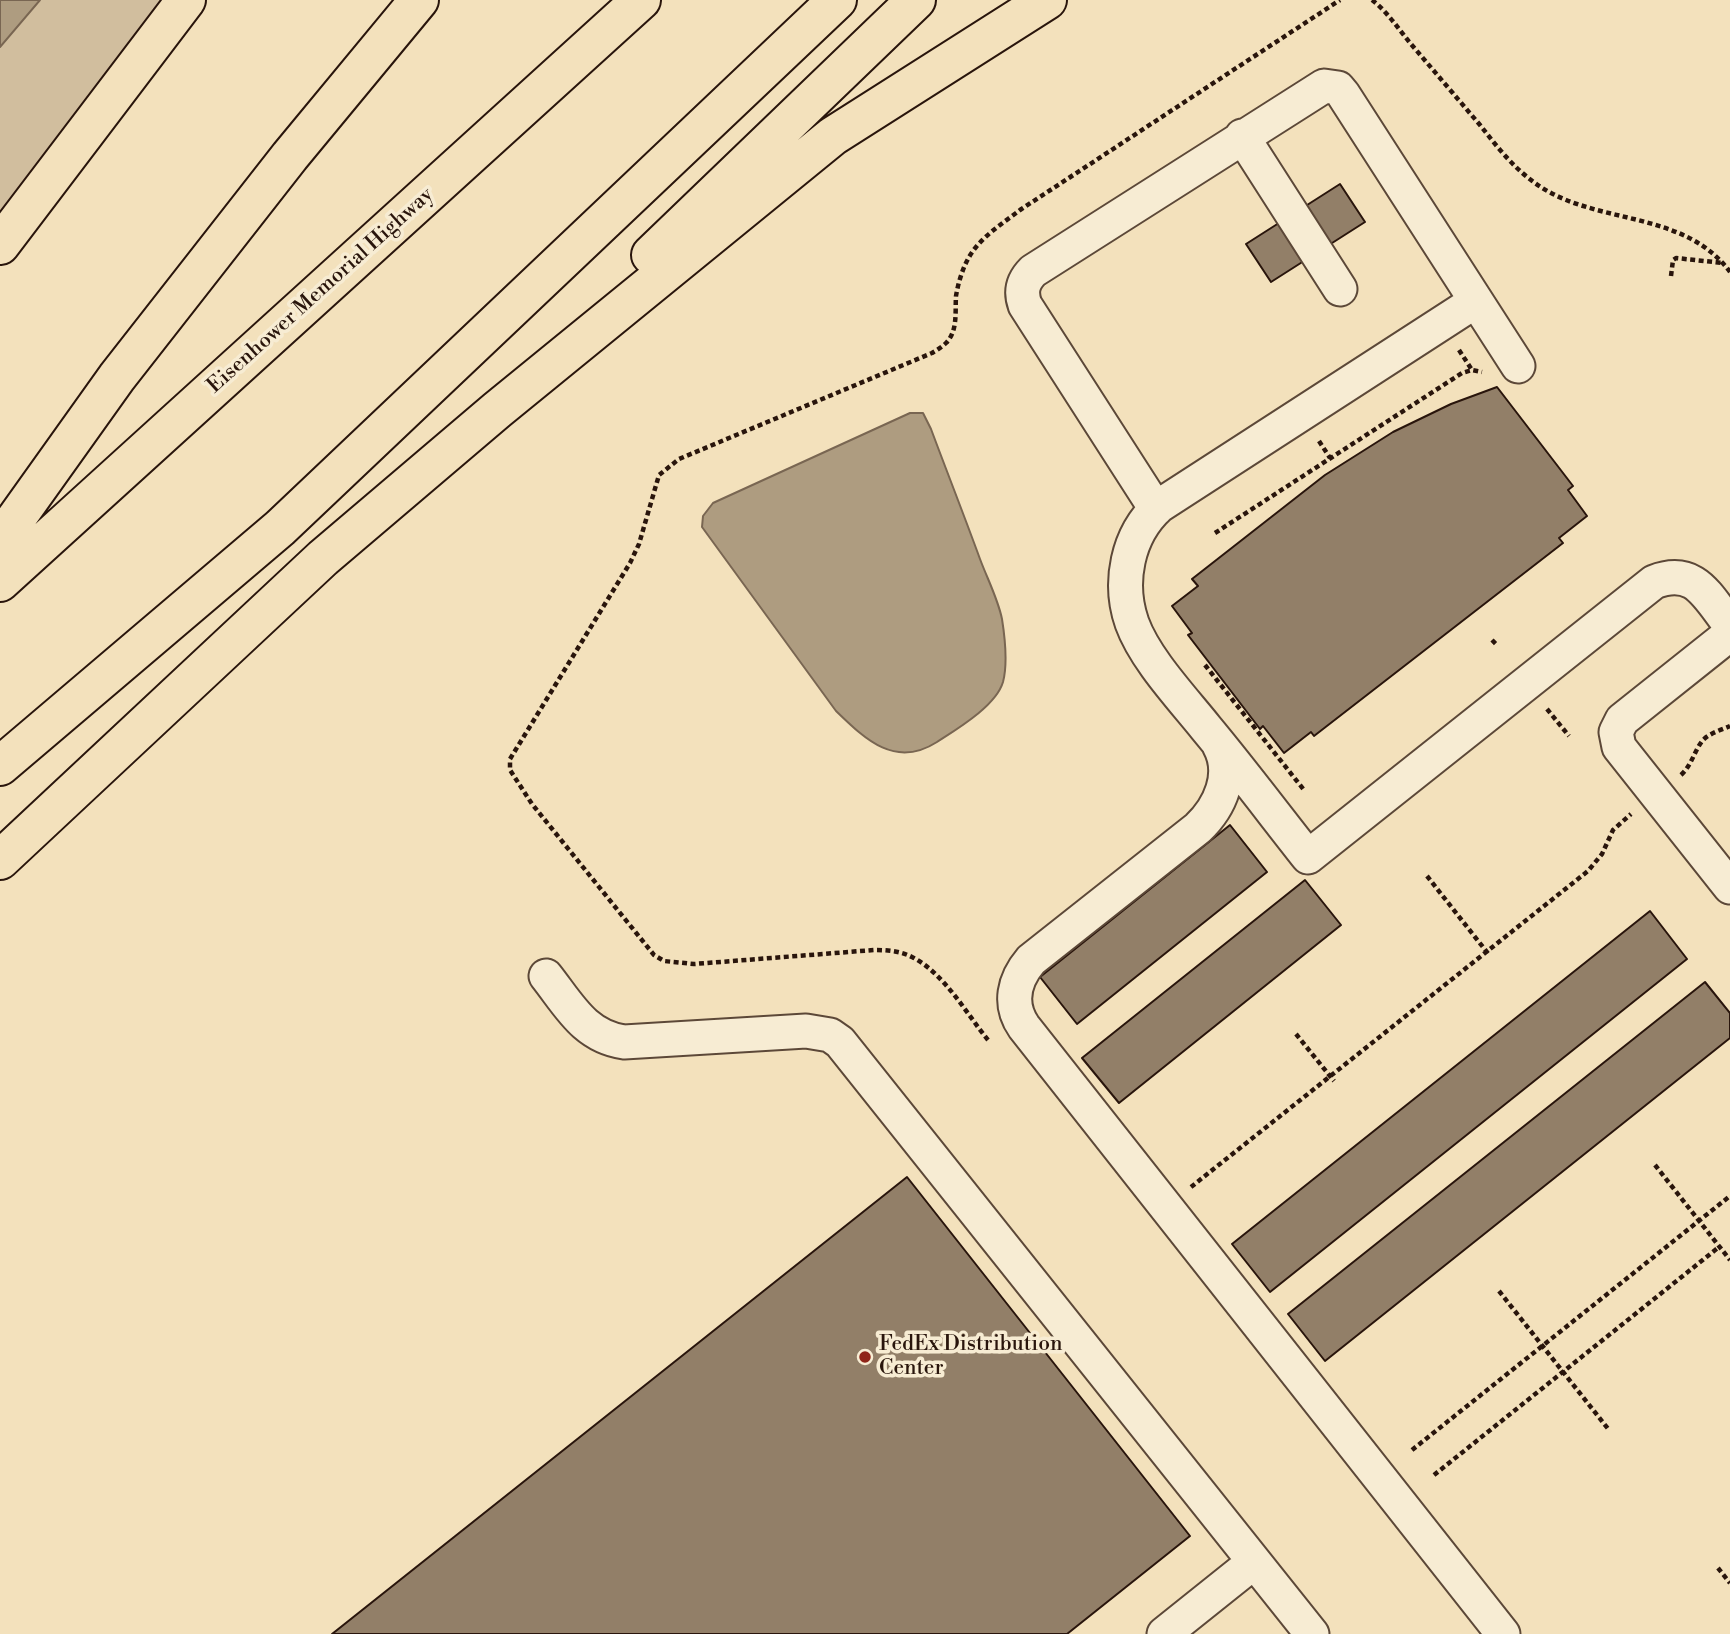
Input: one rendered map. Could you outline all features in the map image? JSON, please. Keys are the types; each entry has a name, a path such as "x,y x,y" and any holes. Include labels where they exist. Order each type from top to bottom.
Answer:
{"highway":[{"path":"0,245 186,0"},
{"path":"0,541 117,377 290,156 419,0"},
{"name":"Eisenhower Memorial Highway","path":"0,582 641,0"},
{"path":"0,766 280,528 837,0"},
{"path":"497,410 668,239 916,0"},
{"path":"0,860 323,558 497,410 832,136 1047,0"}],"lane":[{"path":"1156,509 1025,304 1023,286 1033,271 1316,89 1324,86 1338,88 1518,366"},
{"path":"1242,136 1340,289"},
{"path":"1476,301 1156,509 1143,523 1133,543 1125,587 1133,626 1155,663 1308,857 1654,582 1666,577 1690,579 1700,587 1730,625"},
{"path":"1730,634 1622,720 1616,732 1619,747 1730,887"},
{"path":"1215,739 1222,750 1226,775 1215,810 1198,828 1031,960 1021,974 1015,992 1016,1011 1024,1027 1503,1634"},
{"path":"546,976 591,1031 612,1040 624,1042 806,1031 830,1035 840,1042 1312,1634"},
{"path":"1164,1634 1254,1562"}],"path":[{"path":"988,1040 943,984 920,963 903,953 874,950 694,964 664,961 654,955 532,804 510,770 510,759 630,563 639,544 659,475 667,466 691,453 932,353 946,343 954,332 956,294 968,258 997,228 1020,210 1340,0"},
{"path":"1372,0 1497,146 1530,179 1545,190 1587,207 1692,237 1707,247 1730,272"},
{"path":"1671,276 1673,260 1676,258 1724,263"},
{"path":"1215,533 1462,373 1472,370 1487,376"},
{"path":"1493,640 1498,646"},
{"path":"1205,665 1304,790"},
{"path":"1544,705 1569,736"},
{"path":"1671,782 1688,769 1707,737 1730,726"},
{"path":"1166,1207 1332,1079 1588,871 1602,854 1613,830 1637,810"},
{"path":"1427,876 1488,954"},
{"path":"1296,1034 1332,1079"},
{"path":"1655,1165 1730,1260"},
{"path":"1412,1450 1730,1196"},
{"path":"1434,1475 1719,1247"},
{"path":"1499,1290 1609,1430"},
{"path":"1718,1568 1730,1583"}],"shaded area":[{"path":"0,0 40,0 0,47"},
{"path":"40,0 163,0 0,224 0,47"},
{"path":"910,413 923,413 931,429 998,604 1006,659 1003,682 993,700 965,724 937,742 922,750 908,752 882,747 858,731 836,711 702,527 703,516 713,503"}],"building":[{"path":"1340,184 1365,222 1271,282 1246,244"},
{"path":"1497,387 1573,486 1568,490 1587,516 1559,538 1563,543 1314,736 1311,732 1284,753 1263,726 1260,729 1188,635 1192,633 1172,606 1198,586 1192,579 1325,475 1393,432 1451,404"},
{"path":"1230,825 1267,872 1077,1024 1040,977"},
{"path":"1305,880 1341,925 1119,1103 1082,1058"},
{"path":"1650,911 1687,959 1270,1292 1232,1244"},
{"path":"1705,982 1730,1013 1730,1038 1325,1361 1288,1314"},
{"name":"FedEx Distribution Center","path":"907,1177 1190,1536 1067,1634 332,1634"}],"place":[{"name":"FedEx Distribution Center","path":"865,1357"}]}
